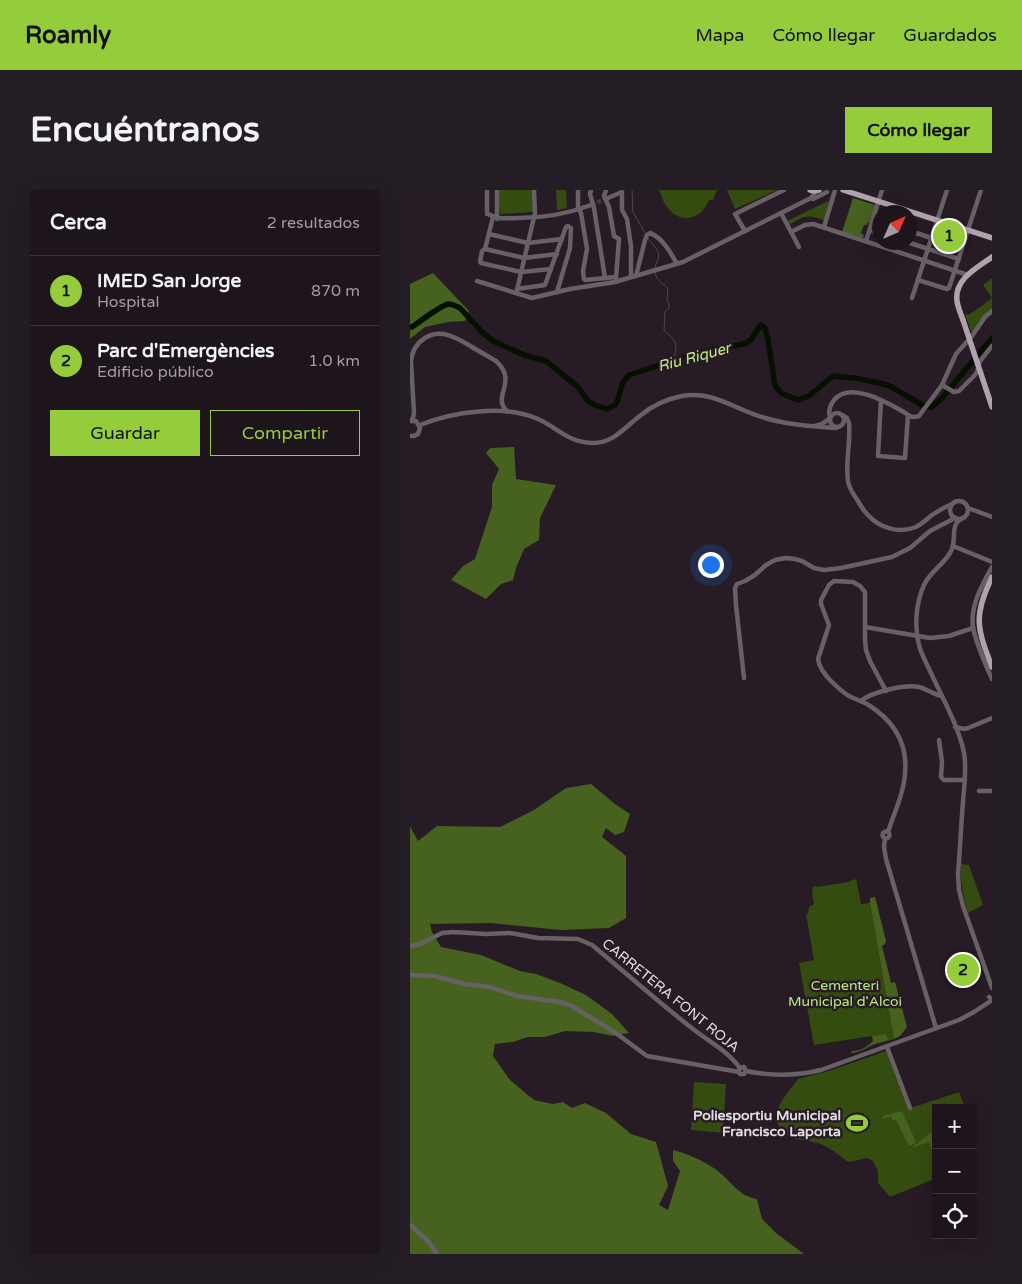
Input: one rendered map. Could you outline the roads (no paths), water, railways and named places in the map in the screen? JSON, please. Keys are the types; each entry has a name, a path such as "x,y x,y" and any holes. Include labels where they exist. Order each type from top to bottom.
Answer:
{"main road":[{"path":"843,190 991,238"},
{"path":"992,257 960,283 957,294 957,302 992,407"},
{"path":"992,577 982,600 978,622 981,638 992,667"}],"street":[{"path":"487,190 487,214 495,218 549,217 580,210 591,205"},
{"path":"497,190 495,218 485,249 482,251 480,262 521,272 551,269"},
{"path":"516,292 535,213 534,190"},
{"path":"605,278 590,192 579,190 580,210 587,248 583,271 584,280 616,279"},
{"path":"745,231 735,214 784,190"},
{"path":"809,199 814,190"},
{"path":"824,227 835,190"},
{"path":"878,205 882,190"},
{"path":"912,298 947,190"},
{"path":"918,280 948,289 981,190"},
{"path":"616,279 619,240 614,236 606,194 622,192 622,210 627,219 634,277"},
{"path":"477,281 533,298 616,279 634,277 675,265 699,255 809,199 827,192"},
{"path":"782,213 799,247"},
{"path":"866,241 872,223"},
{"path":"791,232 808,224 813,224 968,275"},
{"path":"516,292 545,285 566,227 569,226 571,228 570,248 557,292"},
{"path":"917,233 962,248"},
{"path":"489,234 528,243 562,239"},
{"path":"634,277 645,240 649,234 653,234 663,243 675,265"},
{"path":"917,245 959,259"},
{"path":"587,248 600,246"},
{"path":"485,249 524,258 557,254"},
{"path":"837,428 830,424 830,408 832,402 837,397 846,393 865,394 881,400 908,415 916,417 921,414 942,385 956,354 985,317 992,311"},
{"path":"410,421 414,413 411,357 416,346 422,340 434,334 444,333 453,336 499,364 504,371 506,379 501,399 497,407 491,411"},
{"path":"942,385 954,392 959,391 977,372 980,361 992,346"},
{"path":"420,425 455,415 491,411 508,412 535,418 571,438 593,443 606,441 617,436 641,415 671,399 687,396 708,396 765,418 814,426 846,427 848,429 847,469 851,491 870,518 888,528 896,530 918,526 937,512 957,501 963,502 968,508 992,516"},
{"path":"501,399 502,406 508,412"},
{"path":"881,400 878,456 905,458 908,415"},
{"path":"830,408 835,414 842,415 849,421 848,436"},
{"path":"814,426 822,424 835,414"},
{"path":"837,428 844,421 842,415"},
{"path":"410,421 416,421 420,425"},
{"path":"410,436 418,434 420,425"},
{"path":"950,512 952,504"},
{"path":"744,678 736,605 735,588 737,584 745,581 775,560 786,558 805,562 814,568 824,570 892,557 910,548 930,531 966,515 968,508"},
{"path":"937,512 950,512 958,518"},
{"path":"958,518 954,525 955,540 949,556 934,572 924,587 920,598 916,618 917,637 962,744 965,780 958,874 959,890 991,993"},
{"path":"953,546 992,562"},
{"path":"992,567 976,603 973,616 973,628 992,679"},
{"path":"886,691 868,657 865,640 866,594 863,588 854,582 836,580 829,585 821,600 829,626 818,663 826,676 849,696 861,701 888,720 899,736 906,771 888,832 883,834 885,838 884,847 936,1028"},
{"path":"866,627 925,638 943,637 973,628"},
{"path":"861,701 866,697 886,691 914,686 942,696"},
{"path":"955,727 964,729 992,718"},
{"path":"939,740 942,752 942,779 965,780"},
{"path":"979,791 992,791"},
{"name":"CARRETERA FONT ROJA","path":"410,946 420,944 442,933 453,932 510,933 538,938 573,938 582,940 592,945 687,1025 736,1063 742,1075 746,1071 777,1075 808,1073 821,1070 959,1020 984,1006 991,993"},
{"path":"410,975 435,976 517,996 560,1002 570,1005 617,1033 647,1056 739,1070"},
{"path":"887,1047 910,1108"},
{"path":"410,1225 428,1241 437,1254"}],"waterway":[{"path":"632,190 633,212 645,233"},
{"path":"647,237 659,254 655,268"},
{"path":"655,272 659,280 668,289 667,299 669,308 665,312 664,330 676,344 674,362"},
{"name":"Riu Riquer","path":"410,327 444,305 451,304 456,306 493,341 524,355 546,361 578,387 588,401 607,409 617,402 623,382 629,375 674,362 689,355 744,344 751,340 761,325 765,328 768,339 775,386 781,393 798,400 809,396 834,376 888,385 924,406 932,407 942,398 992,338"}],"tunnel":[{"path":"591,205 608,198"}],"place":[{"name":"IMED San Jorge","path":"949,236"},
{"name":"Parc d'Emergències","path":"963,970"},
{"name":"Poliesportiu Municipal Francisco Laporta","path":"857,1123"}],"park label":[{"name":"Cementeri Municipal d'Alcoi","path":"845,994"}]}
